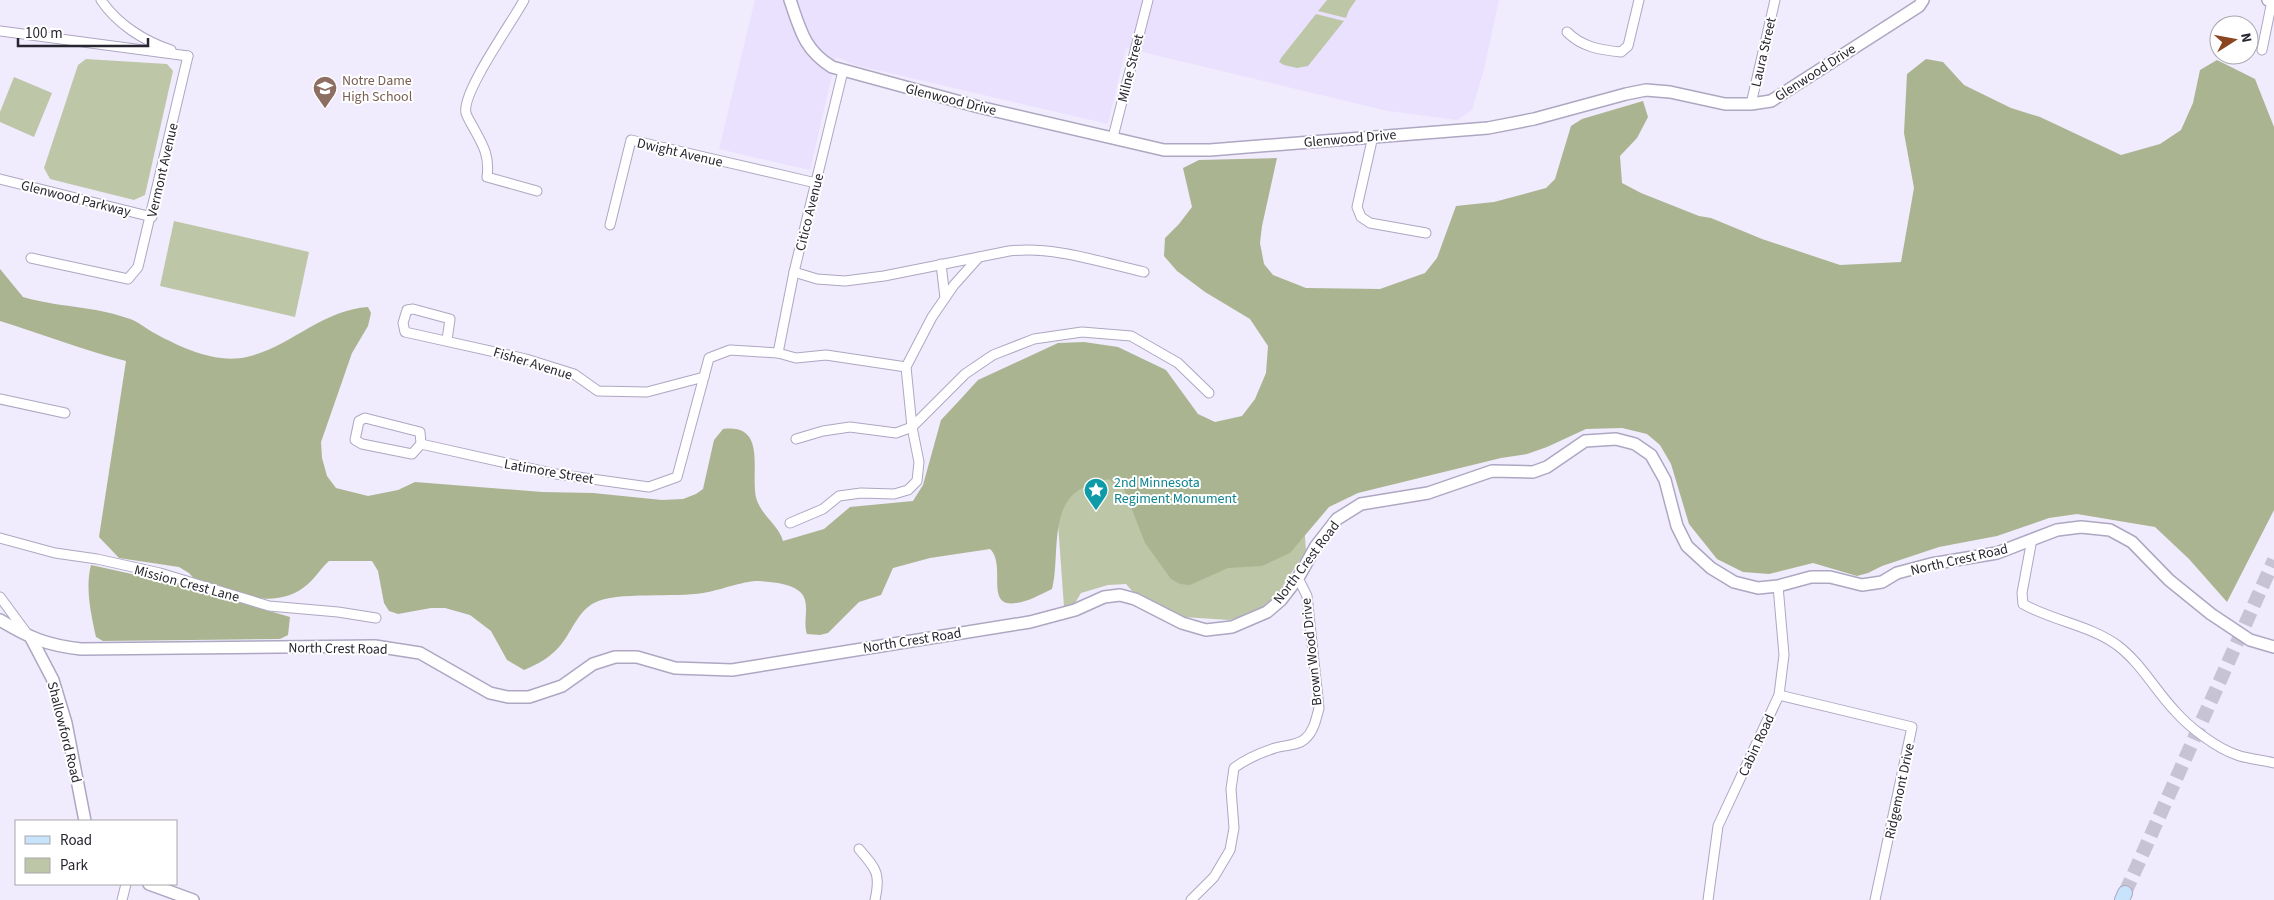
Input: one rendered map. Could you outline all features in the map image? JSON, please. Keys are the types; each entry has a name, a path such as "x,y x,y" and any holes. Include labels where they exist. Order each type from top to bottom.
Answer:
{"street":[{"path":"101,0 118,20 136,34 153,44 188,56"},
{"path":"524,0 478,78 467,102 466,112 486,152 489,163 487,177 537,191"},
{"name":"Glenwood Drive","path":"790,0 808,47 821,60 843,71 979,107 1164,150 1192,150 1488,128 1534,119 1646,90 1670,92 1725,104 1752,104 1770,101 1919,6 1923,0"},
{"name":"Milne Street","path":"1113,137 1148,0"},
{"path":"1567,32 1576,41 1596,49 1621,52 1628,46 1639,0"},
{"name":"Laura Street","path":"1752,104 1775,0"},
{"path":"2262,50 2271,1"},
{"path":"0,32 188,56"},
{"name":"Vermont Avenue","path":"31,258 128,279 138,268 152,217 188,56"},
{"name":"Citico Avenue","path":"778,353 794,272 843,71"},
{"path":"1373,136 1357,207 1361,217 1370,223 1426,233"},
{"name":"Dwight Avenue","path":"610,225 631,140 816,183"},
{"name":"Glenwood Parkway","path":"0,179 152,217"},
{"path":"794,272 817,278 845,280 884,276 1029,248 1144,272"},
{"path":"790,524 823,508 839,496 861,493 894,494 908,490 917,480 919,462 912,427 906,367 932,317 979,257"},
{"path":"941,264 945,298"},
{"name":"Fisher Avenue","path":"447,340 450,319 413,309 407,310 403,323 405,332 526,359 574,374 598,391 647,392 704,377"},
{"path":"796,439 823,431 850,427 896,433 912,427 964,374 993,355 1034,339 1082,332 1131,336 1178,363 1209,393"},
{"path":"704,377 709,358 730,350 778,353 796,358 826,355 906,367"},
{"name":"Latimore Street","path":"421,444 556,474 649,487 677,477 704,377"},
{"path":"0,399 65,413"},
{"path":"365,418 420,432 421,444 412,454 362,444 354,440 359,421 365,418"},
{"name":"North Crest Road","path":"0,620 31,638 57,646 81,649 375,646 420,653 490,693 508,697 529,697 562,686 593,664 615,657 637,657 675,668 732,670 1030,622 1075,610 1104,597 1120,595 1135,599 1182,623 1206,630 1232,627 1267,612 1281,600 1298,578 1316,546 1337,519 1361,504 1428,493 1492,471 1533,472 1547,467 1585,441 1616,439 1635,444 1651,454 1665,480 1672,512 1687,546 1711,568 1734,582 1758,588 1778,586 1812,577 1830,577 1862,585 1882,582 1897,573 1931,564 1997,553 2057,530 2081,527 2110,530 2132,542 2169,580 2211,614 2250,640 2274,647"},
{"name":"Mission Crest Lane","path":"0,538 55,553 97,559 160,573 269,606 338,612 376,618"},
{"path":"2032,539 2022,593 2023,604 2039,613 2074,623 2117,645 2140,667 2174,711 2202,735 2236,755 2274,763"},
{"name":"Brown Wood Drive","path":"1191,900 1214,878 1230,850 1234,828 1231,789 1234,768 1247,758 1305,740 1315,725 1319,708 1307,596 1298,578"},
{"name":"Cabin Road","path":"1708,900 1718,826 1779,695 1784,655 1778,586"},
{"name":"Shallowford Road","path":"0,597 31,638 53,680 66,723 85,820"},
{"name":"Ridgemont Drive","path":"1779,695 1912,727 1875,900"},
{"path":"859,849 876,869 879,882 875,900"},
{"path":"122,900 126,885"},
{"path":"152,885 193,900"}],"shaded area":[{"path":"755,0 1499,0 1484,69 1472,110 1457,120 1388,111 1126,48 1108,124 855,65 836,57 810,170 719,149"}],"green space":[{"path":"1327,0 1356,0 1346,18 1318,11"},
{"path":"1316,14 1344,21 1308,66 1297,68 1279,62 1281,58"},
{"path":"86,59 167,64 173,71 145,195 134,200 50,179 44,168 78,65"},
{"path":"1926,59 1943,62 1964,85 2011,108 2040,117 2121,155 2160,144 2181,130 2193,103 2200,70 2209,65 2227,65 2255,79 2274,127 2274,510 2227,602 2189,559 2155,527 2077,514 2049,518 1997,536 1939,547 1857,576 1813,563 1769,574 1743,572 1717,559 1689,524 1671,464 1660,445 1647,434 1622,428 1586,429 1527,454 1501,458 1358,493 1329,507 1290,553 1262,566 1228,568 1190,585 1180,584 1171,579 1145,543 1124,489 1108,479 1079,490 1063,509 1057,536 1052,589 1025,601 1006,603 1001,599 998,592 997,565 995,556 990,549 930,558 893,568 881,595 859,602 828,633 820,635 807,634 805,623 806,606 803,595 795,588 780,583 753,581 709,592 617,597 604,599 588,607 555,651 543,661 524,670 507,660 491,631 470,615 445,608 431,608 398,614 389,611 384,603 378,571 372,561 329,561 300,590 283,597 264,599 244,595 221,586 198,583 189,573 179,567 119,558 99,537 126,361 0,321 0,269 23,297 114,314 131,319 156,334 188,349 224,358 236,359 263,352 336,315 368,307 371,313 368,326 352,353 321,442 322,458 327,476 336,488 368,496 398,490 415,482 542,492 593,493 662,500 683,499 703,489 714,440 723,429 738,429 747,435 752,443 755,493 758,503 783,541 824,529 850,507 913,501 923,485 941,420 978,380 1058,343 1084,342 1118,347 1166,370 1198,414 1215,422 1242,416 1255,399 1266,373 1268,346 1250,319 1205,292 1177,271 1164,256 1165,238 1192,207 1183,168 1199,160 1277,158 1260,243 1264,264 1273,275 1306,288 1380,289 1425,273 1437,258 1456,206 1494,202 1546,188 1555,179 1571,126 1582,119 1643,101 1648,117 1637,138 1620,156 1622,183 1641,193 1699,216 1711,218 1762,239 1840,265 1901,262 1914,188 1904,133 1907,74"},
{"path":"14,77 52,93 34,137 0,122 0,112"},
{"path":"174,221 309,252 295,317 160,286"},
{"path":"1296,407 1306,551 1276,596 1261,609 1247,616 1229,620 1183,617 1132,591 1126,584 1108,585 1081,593 1075,603 1064,607 1053,454"},
{"path":"91,565 177,584 290,617 288,635 280,639 103,641 96,637 91,610 89,574"}],"tunnel":[{"path":"2125,893 2274,560"}],"place":[{"name":"Notre Dame High School","path":"325,109"},
{"name":"2nd Minnesota Regiment Monument","path":"1096,511"}]}
